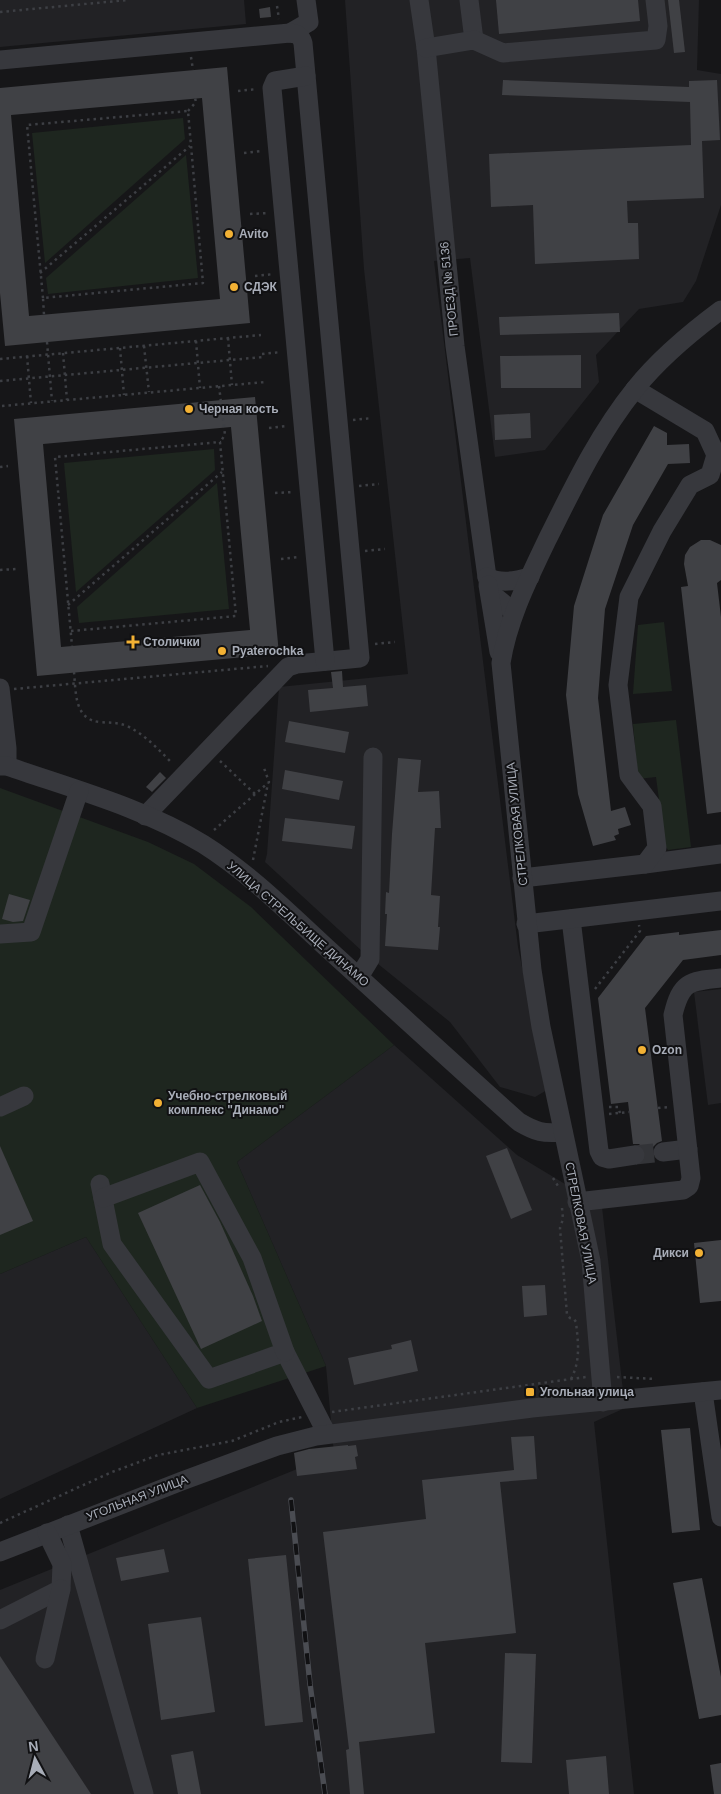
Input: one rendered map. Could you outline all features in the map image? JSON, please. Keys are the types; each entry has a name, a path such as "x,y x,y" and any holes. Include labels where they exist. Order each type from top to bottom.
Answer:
{"street":[{"path":"290,33 309,22 306,0"},
{"name":"ПРОЕЗД № 5136","path":"419,0 426,48 455,346 487,577 501,663"},
{"path":"469,0 474,40"},
{"path":"426,48 474,40 503,53 656,40 658,26 655,0"},
{"path":"0,60 290,33 302,37 360,658 288,666 146,816"},
{"path":"306,76 275,81 272,88 325,661"},
{"name":"СТРЕЛКОВАЯ УЛИЦА","path":"604,1402 591,1261 570,1204 563,1132 541,1027 526,924 501,663 504,643 514,612 530,577 580,473 612,421 635,389 664,358 698,327 721,310"},
{"path":"635,389 705,431 716,455 710,475 690,485 662,531 629,597 618,686 629,774 652,806 657,848 645,864"},
{"path":"487,577 495,581 514,582 530,577"},
{"name":"ПРОЕЗД № 5136","path":"487,577 494,595 514,612"},
{"path":"0,690 7,748 3,766"},
{"path":"359,977 370,959 372,757"},
{"name":"УЛИЦА СТРЕЛЬБИЩЕ ДИНАМО","path":"3,766 146,816 204,844 231,863 519,1122 532,1130 545,1134 563,1132"},
{"path":"0,934 31,932 79,791"},
{"path":"522,878 721,854"},
{"path":"526,924 721,901"},
{"path":"571,919 599,1151 602,1157 608,1158 635,1155"},
{"path":"570,1204 683,1190 689,1186 691,1178 673,1016 682,990 688,983 721,978"},
{"path":"0,1107 24,1096"},
{"path":"532,1130 557,1107"},
{"path":"664,1152 688,1149"},
{"path":"285,1352 209,1379 112,1244 101,1191 200,1162 252,1258 285,1352 327,1434"},
{"path":"712,1391 721,1517"},
{"name":"УГОЛЬНАЯ УЛИЦА","path":"0,1552 277,1446 327,1434 532,1408 712,1391"},
{"path":"68,1525 144,1794"},
{"path":"45,1659 61,1590 62,1564 47,1533"},
{"path":"0,1620 61,1590"}],"path":[{"path":"0,12 128,0"},
{"path":"191,55 193,70"},
{"path":"44,315 27,125 188,110 196,102 195,98"},
{"path":"43,298 203,283 188,110"},
{"path":"40,273 191,146"},
{"path":"0,359 261,335"},
{"path":"228,338 232,385"},
{"path":"196,341 200,388"},
{"path":"47,342 52,401"},
{"path":"144,346 149,392"},
{"path":"120,348 124,394"},
{"path":"63,353 67,400"},
{"path":"27,356 32,403"},
{"path":"0,381 263,357"},
{"path":"2,406 265,382"},
{"path":"71,631 236,616 220,442 225,435 219,386"},
{"path":"72,646 55,457 220,442"},
{"path":"0,467 8,466"},
{"path":"68,605 223,472"},
{"path":"344,487 378,484"},
{"path":"275,494 309,490"},
{"path":"0,570 17,568"},
{"path":"0,690 274,665"},
{"path":"74,672 78,706 88,720 113,722 127,726 146,738 170,760"},
{"path":"208,749 255,794"},
{"path":"253,860 269,782 264,768"},
{"path":"214,830 269,782"},
{"path":"593,993 640,930"},
{"path":"606,1104 611,1107 618,1107 620,1113"},
{"path":"613,1114 629,1112"},
{"path":"553,1178 560,1192"},
{"path":"570,1204 560,1228 567,1316 576,1322 579,1348 576,1370 571,1378"}],"shaded area":[{"path":"0,0 244,0 246,24 0,47"},
{"path":"345,0 699,0 697,70 721,74 721,205 696,281 683,302 639,309 596,355 599,382 545,450 495,457 470,258 434,261 518,947 547,1090 535,1097 500,1087 450,1022 362,951 265,862 279,687 408,674 364,269"},
{"path":"183,118 185,139 45,263 32,133"},
{"path":"186,155 198,278 48,294 46,278"},
{"path":"214,449 215,470 76,592 64,463"},
{"path":"217,483 229,609 79,623 77,607"},
{"path":"664,622 672,691 633,694 638,625"},
{"path":"676,720 691,847 668,850 665,845 656,777 638,779 633,724"},
{"name":"Учебно-стрелковый комплекс \"Динамо\"","path":"0,788 148,842 194,864 251,907 394,1045 237,1162 326,1366 197,1408 86,1237 0,1274"},
{"path":"721,989 721,1103 708,1105 694,992"},
{"path":"394,1045 517,1155 565,1184 592,1208 602,1207 625,1408 594,1422 634,1794 0,1794 0,1590 334,1454 326,1366 237,1162"},
{"path":"86,1237 197,1408 0,1499 0,1274"}],"building":[{"path":"496,0 638,0 640,21 499,34"},
{"path":"668,0 679,0 685,52 674,53"},
{"path":"270,7 271,17 260,18 259,9"},
{"path":"227,67 250,323 5,346 0,293 0,88","holes":["202,98 220,299 29,316 11,115"]},
{"path":"503,80 689,87 689,81 717,80 720,140 702,141 704,198 627,201 628,223 638,223 639,259 535,264 533,205 491,207 489,154 691,145 690,102 502,95"},
{"path":"619,313 620,332 500,335 499,317"},
{"path":"581,355 581,388 501,388 500,356"},
{"path":"255,397 279,654 37,676 14,419","holes":["231,427 250,630 61,647 43,444"]},
{"path":"530,413 531,438 495,440 494,415"},
{"path":"654,426 667,433 667,445 689,444 690,463 668,464 633,525 605,609 598,698 611,811 625,807 631,825 618,829 619,834 614,836 616,840 593,846 578,794 566,695 574,606 603,515"},
{"path":"701,540 710,540 721,545 721,580 717,583 721,617 721,812 707,814 681,587 688,586 684,564 685,555 690,547"},
{"path":"342,671 343,687 366,685 368,706 310,712 308,690 333,688 331,672"},
{"path":"289,721 349,732 345,753 285,742"},
{"path":"398,758 421,760 418,792 439,791 441,828 435,828 431,895 440,896 438,950 385,946 386,892 389,893"},
{"path":"285,770 343,781 339,800 282,789"},
{"path":"160,772 166,778 152,792 146,787"},
{"path":"285,818 355,826 352,849 282,841"},
{"path":"9,894 30,900 23,921 13,922 2,919"},
{"path":"721,930 721,955 683,960 645,1008 662,1141 653,1147 653,1157 646,1158 643,1148 639,1144 633,1144 628,1102 611,1104 598,998 646,936 679,932 679,935"},
{"path":"0,1146 33,1221 0,1235"},
{"path":"507,1148 532,1210 511,1219 486,1156"},
{"path":"200,1185 220,1222 262,1321 201,1349 138,1213"},
{"path":"721,1240 721,1301 700,1303 694,1243"},
{"path":"545,1285 547,1315 524,1317 522,1286"},
{"path":"411,1340 418,1371 354,1385 348,1358 392,1349 391,1345"},
{"path":"690,1428 700,1530 672,1533 661,1430"},
{"path":"534,1436 537,1479 500,1482 516,1633 425,1643 435,1733 359,1742 364,1794 350,1794 346,1750 349,1749 323,1532 426,1519 422,1480 514,1470 511,1437"},
{"path":"356,1445 358,1456 355,1457 357,1469 297,1476 294,1453 309,1449"},
{"path":"164,1549 169,1572 121,1581 116,1558"},
{"path":"286,1555 303,1722 265,1726 248,1559"},
{"path":"702,1578 721,1677 721,1715 699,1719 673,1583"},
{"path":"201,1617 215,1712 161,1720 148,1624"},
{"path":"505,1653 536,1654 532,1763 501,1762"},
{"path":"0,1656 91,1794 0,1794"},
{"path":"193,1751 201,1794 178,1794 171,1755"},
{"path":"606,1756 609,1794 569,1794 566,1760"},
{"path":"721,1763 721,1794 714,1794 710,1765"}],"tunnel":[{"path":"635,1155 663,1152"}],"railway":[{"path":"291,1500 310,1684 325,1794"}],"place":[{"name":"Avito","path":"229,234"},
{"name":"СДЭК","path":"234,287"},
{"name":"Черная кость","path":"189,409"},
{"name":"Столички","path":"133,642"},
{"name":"Pyaterochka","path":"222,651"},
{"name":"Ozon","path":"642,1050"},
{"name":"Учебно-стрелковый комплекс \"Динамо\"","path":"158,1103"},
{"name":"Дикси","path":"699,1253"},
{"name":"Угольная улица","path":"530,1392"}]}
